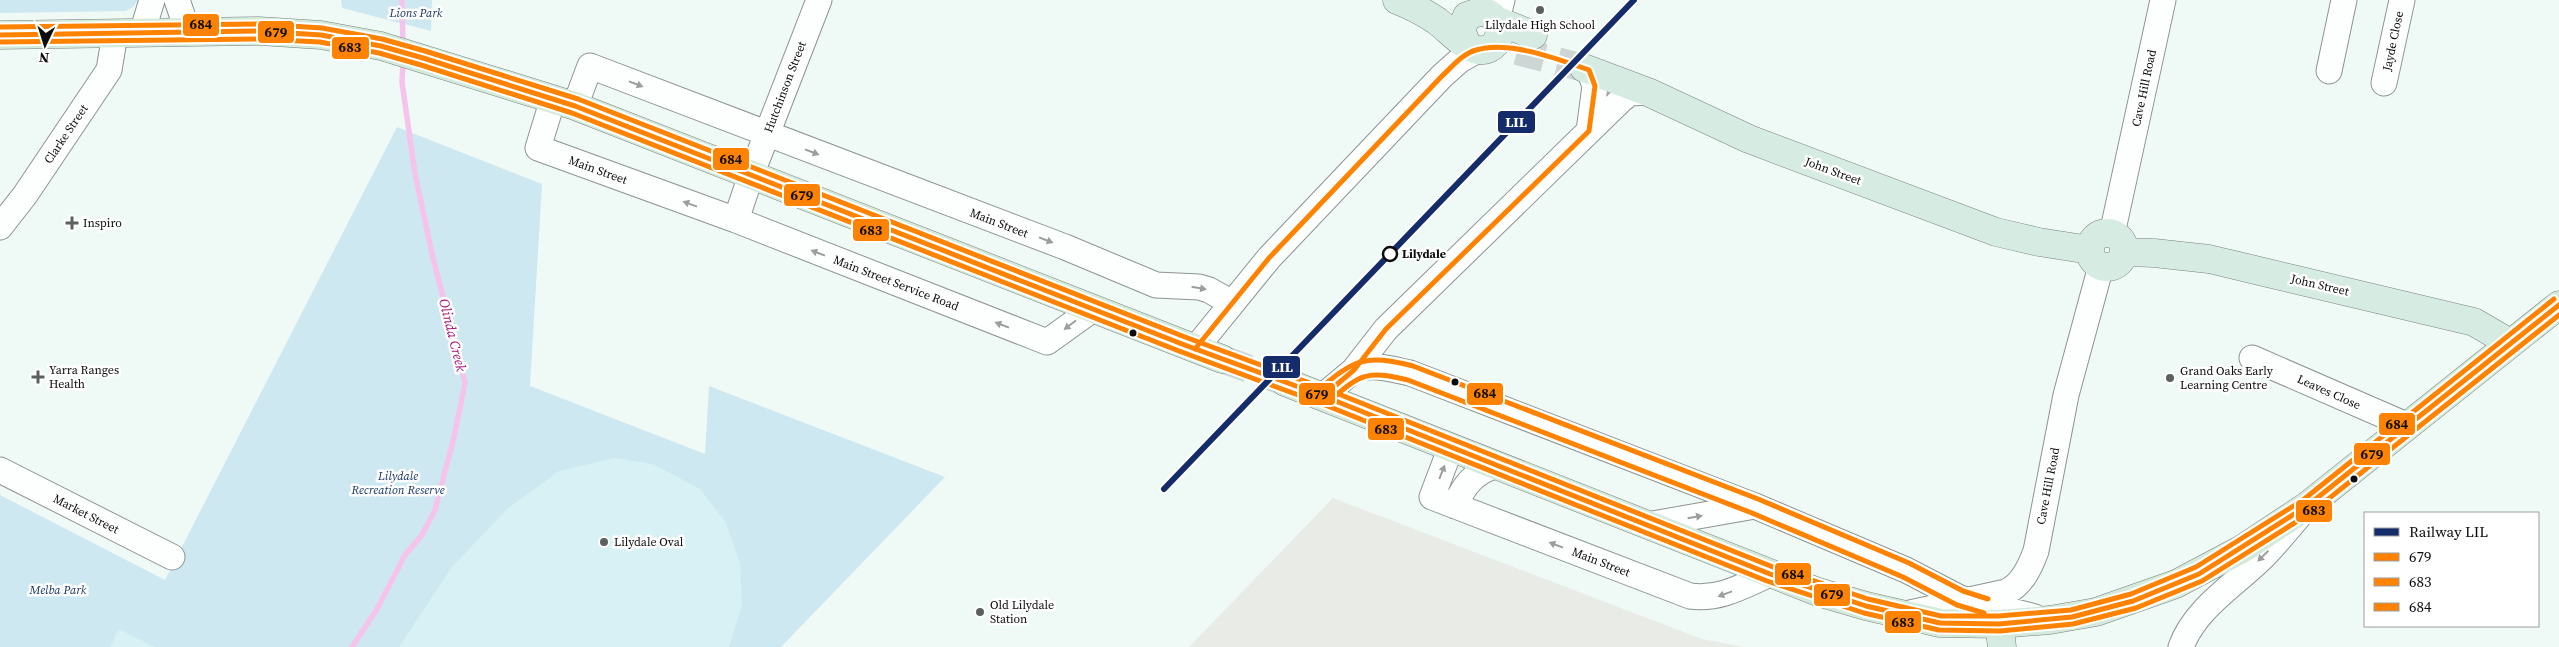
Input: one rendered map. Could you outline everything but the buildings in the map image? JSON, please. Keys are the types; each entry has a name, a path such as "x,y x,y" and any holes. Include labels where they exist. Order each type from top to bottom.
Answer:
{"highway":[{"path":"0,35 259,31 321,35 381,46 573,106 1222,359"},
{"path":"1285,382 1770,574 1828,595 1901,615 2001,636 2050,620 2096,612 2176,584 2242,549 2307,506 2510,343 2556,312"}],"main road":[{"path":"1406,3 1492,27"},
{"name":"John Street","path":"1589,65 1749,139 1996,232 2039,242 2209,259 2474,322 2510,343"}],"street":[{"name":"Clarke Street","path":"0,226 25,195 109,70 128,33 152,0"},
{"path":"177,0 188,32"},
{"name":"Hutchinson Street","path":"751,175 819,0"},
{"name":"Cave Hill Road","path":"1901,615 2011,590 2024,576 2036,551 2066,395 2107,250 2162,0"},
{"path":"2329,71 2344,0"},
{"name":"Jayde Close","path":"2384,83 2402,0"},
{"path":"1195,349 1269,258 1431,88 1492,27"},
{"path":"1589,65 1595,86 1589,131"},
{"path":"573,106 590,66 766,135"},
{"path":"1323,396 1354,370 1386,330 1626,95 1648,92"},
{"name":"Main Street","path":"573,106 538,148 736,220"},
{"name":"Main Street","path":"766,135 1065,248 1156,285 1199,287 1232,303"},
{"path":"736,220 751,175"},
{"name":"Main Street Service Road","path":"736,220 1047,342 1094,309"},
{"name":"Leaves Close","path":"2252,358 2406,425"},
{"path":"1354,370 1377,366 1410,373 1755,506 1906,570 1968,601 2050,620"},
{"path":"1444,501 1452,447"},
{"path":"1444,501 1481,471 1496,465"},
{"name":"Market Street","path":"0,470 172,557"},
{"name":"Main Street","path":"1444,501 1690,596 1704,598 1725,595 1770,574"},
{"path":"1647,525 1755,506"},
{"path":"2181,647 2187,634 2204,610 2263,557 2307,506"}],"shaded area":[{"name":"Lilydale Oval","path":"614,458 653,464 700,489 725,521 740,563 742,605 729,647 399,647 452,567 507,509 559,471"},
{"path":"1333,498 1702,639 1744,647 1189,647"},
{"path":"119,629 155,647 110,647"}],"green space":[{"path":"0,0 138,0 133,7 126,11 0,13"},
{"name":"Lions Park","path":"341,0 432,0 431,31 342,8"},
{"name":"Lilydale Recreation Reserve","path":"397,127 542,184 530,386 705,454 709,386 945,477 781,647 0,647 0,495 165,580"}],"waterway":[{"name":"Olinda Creek","path":"402,0 403,44"},
{"name":"Olinda Creek","path":"352,647 377,609 405,555 422,535 435,510 454,437 465,383 433,258 415,174 402,82 403,61"}],"tunnel":[{"path":"1517,51 1584,68"},
{"path":"1222,359 1285,382"}],"rail line":[{"name":"LIL","path":"1164,489 1634,0"}],"transit line":[{"name":"684","path":"0,27 259,24 322,28 382,39 425,51 578,99 1185,337 1326,389 1773,567 1868,599 1941,616 1999,616 2071,610 2131,594 2196,567 2303,500 2554,299"},
{"name":"679","path":"0,35 259,31 321,35 381,46 423,58 575,106 1182,344 1323,396 1770,574 1866,606 1940,623 1999,624 2072,617 2133,601 2199,574 2307,506 2559,305"},
{"name":"683","path":"0,42 259,39 320,42 379,53 421,65 572,113 1179,351 1320,403 1767,581 1864,613 1939,630 2000,631 2073,624 2136,608 2202,581 2312,512 2559,315"},
{"name":"679","path":"1195,349 1269,258 1442,76 1462,58 1476,50 1503,47 1533,52 1589,70"},
{"name":"679","path":"1323,396 1354,370 1386,329 1589,131 1595,86 1589,70"},
{"name":"684","path":"1318,390 1342,371 1361,362 1383,360 1413,366 1758,499 1909,563 1963,591 1988,599"},
{"name":"683","path":"1328,402 1348,385 1364,377 1382,375 1408,380 1752,513 1903,577 1957,605 1984,613"}],"place":[{"name":"Lilydale High School","path":"1540,10"},
{"name":"Inspiro","path":"72,223"},
{"name":"Lilydale","path":"1390,254"},
{"name":"Yarra Ranges Health","path":"38,377"},
{"name":"Grand Oaks Early Learning Centre","path":"2170,378"},
{"name":"Lilydale Oval","path":"604,542"},
{"name":"Old Lilydale Station","path":"980,612"}],"park label":[{"name":"Melba Park","path":"58,590"}]}
